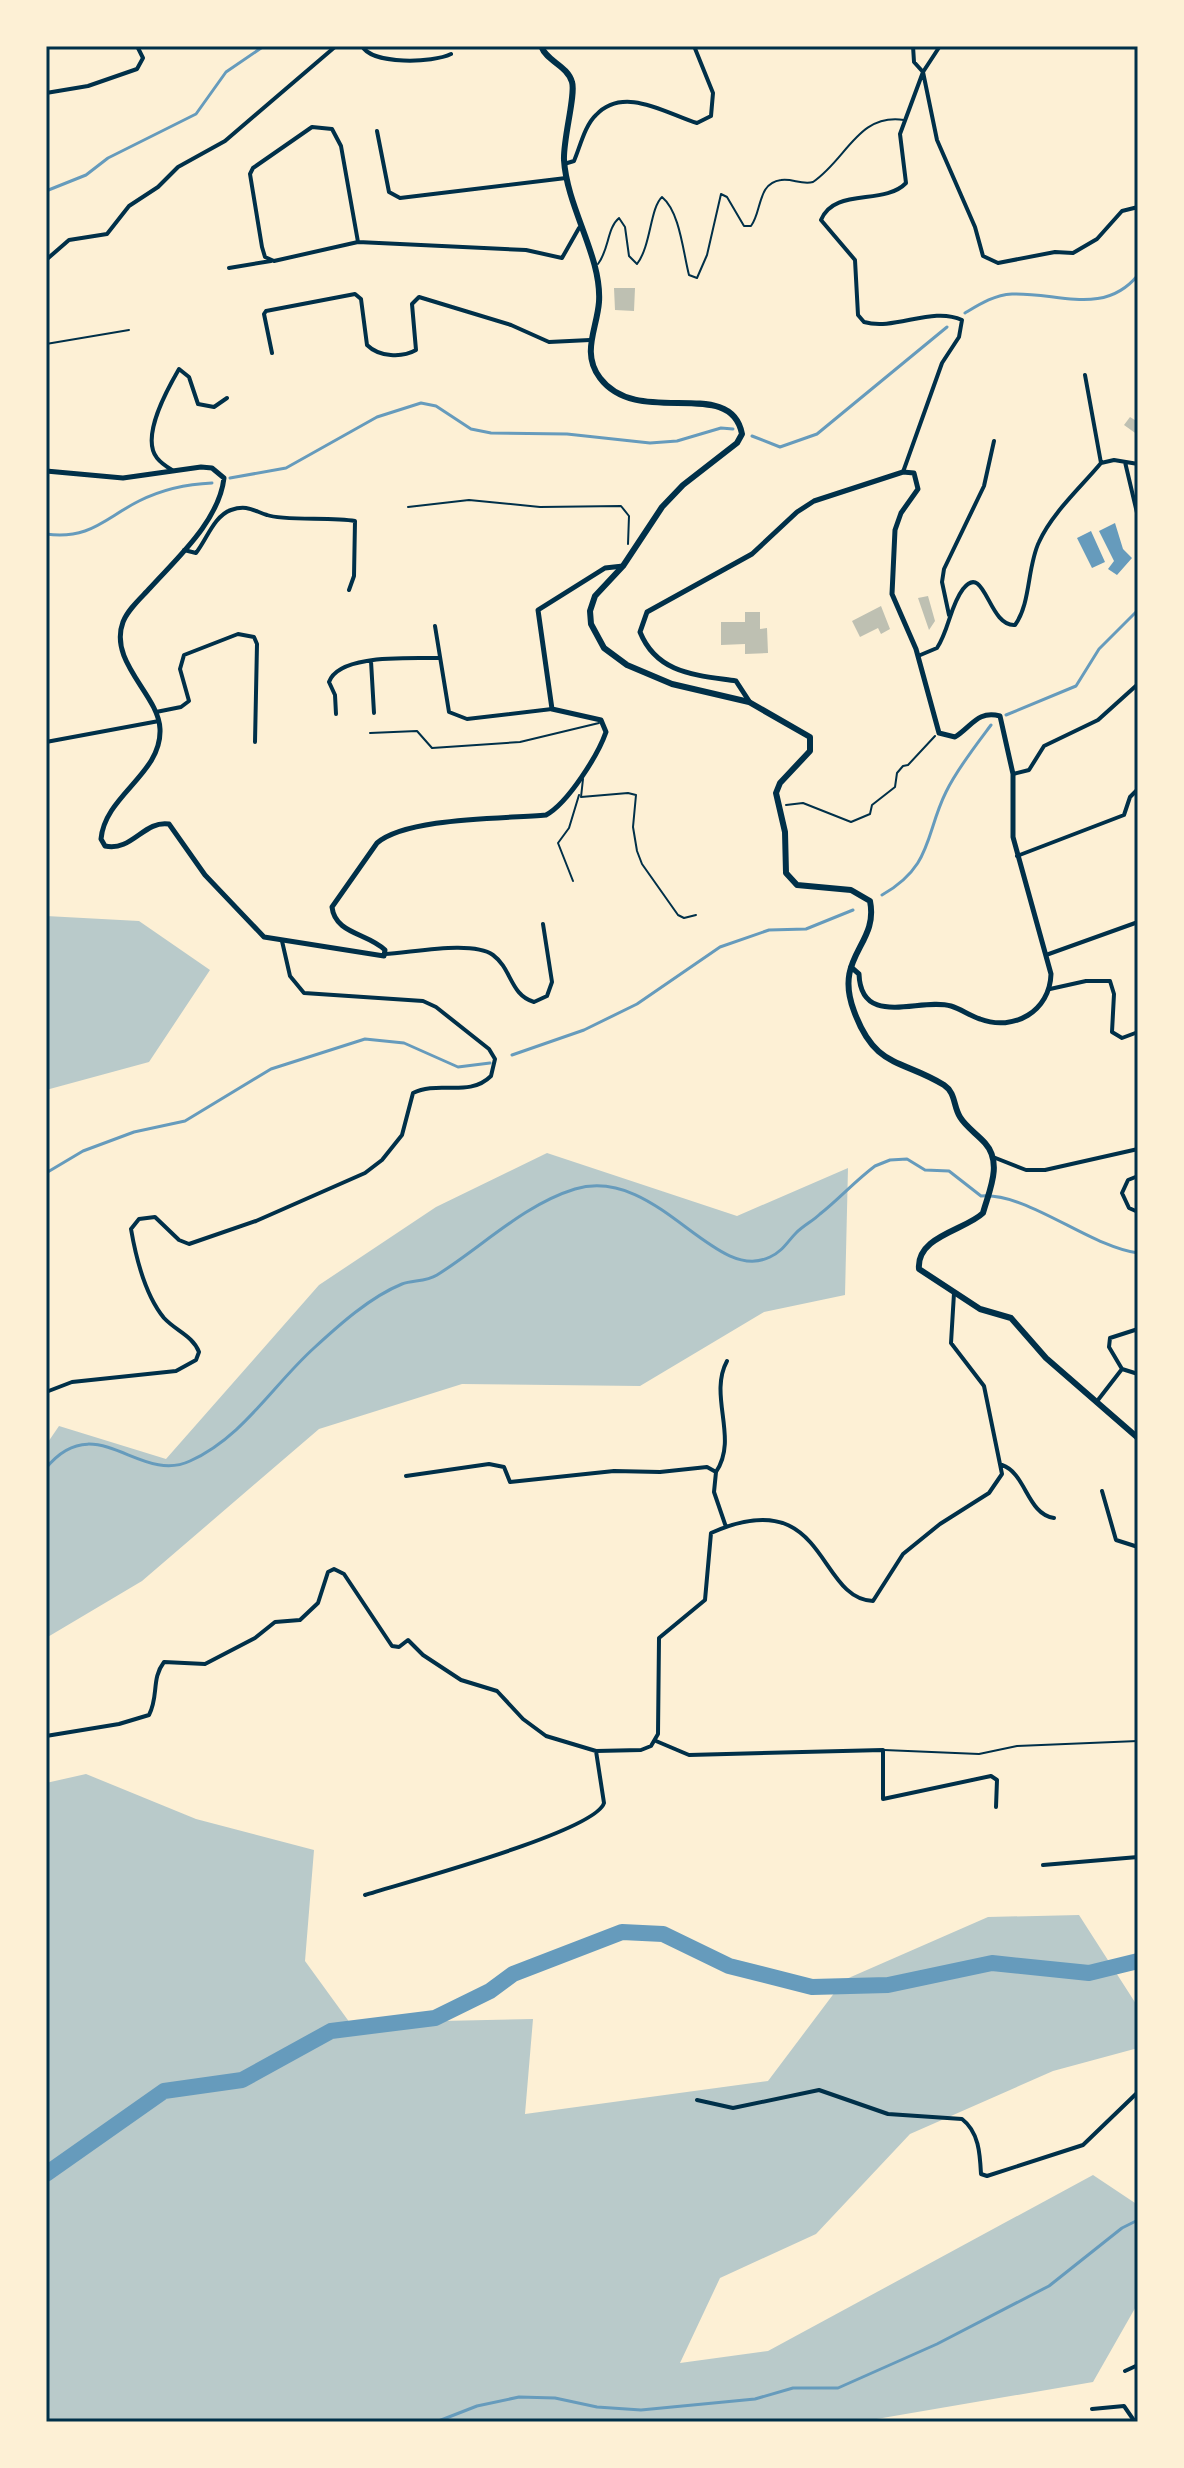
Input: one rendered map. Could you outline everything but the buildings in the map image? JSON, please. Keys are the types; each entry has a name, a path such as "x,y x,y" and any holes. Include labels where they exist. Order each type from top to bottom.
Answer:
{"main road":[{"path":"541,46 544,53 565,68 573,88 566,119 564,164 579,228 593,266 599,303 590,340 593,366 601,381 619,393 646,404 701,403 724,408 734,414 742,434 737,443 683,485 662,507 623,566 595,596 590,611 596,639 604,648 655,678 749,702 810,737 813,743 801,762 780,783 777,805 785,832 789,880 797,885 851,890 870,901 872,921 849,965 850,996 861,1028 889,1061 945,1085 953,1093 960,1118 987,1146 993,1157 994,1173 983,1213 945,1233 918,1262 924,1275 955,1290 980,1309 1011,1318 1046,1358 1098,1400 1138,1438"}],"street":[{"path":"46,93 88,86 137,69 143,58 137,46"},
{"path":"46,260 69,240 107,234 129,206 158,187 178,167 225,141 336,46"},
{"path":"362,46 370,54 419,63 451,54"},
{"path":"564,164 574,161 593,116 604,108 638,101 697,123 711,116 713,93 694,46"},
{"path":"913,46 914,62 923,72 937,140 983,256 998,263 1055,252 1073,253 1097,239 1122,211 1138,207"},
{"path":"903,472 942,363 959,337 962,320 946,316 888,325 864,322 858,315 855,260 821,220 835,203 895,192 906,183 900,134 923,72 940,46"},
{"path":"274,261 265,257 262,247 250,174 259,163 312,127 332,129 341,146 358,242"},
{"path":"377,131 389,192 400,198 566,178"},
{"path":"229,268 358,242 526,250 562,258 579,228"},
{"path":"272,353 264,314 266,311 355,294 361,299 367,345 382,355 416,350 412,304 414,298 419,297 511,325 549,342 590,340"},
{"path":"172,470 156,457 152,447 157,412 179,369 189,377 198,404 214,407 227,398"},
{"path":"918,656 937,648 965,586 971,583 980,584 998,620 1006,626 1015,625 1021,617 1030,567 1040,540 1101,463 1085,375"},
{"path":"950,618 942,582 944,569 984,486 994,441"},
{"path":"1125,462 1138,517"},
{"path":"1101,463 1138,464"},
{"path":"46,471 123,478 172,470 212,468 224,478 218,500 184,550 129,612 120,635 128,663 159,721 159,743 154,756 116,802 101,839 105,846 114,848 133,840 153,825 169,824 186,851 234,908 264,937 344,947 375,956 444,948 485,952 501,964 518,994 534,1002 547,996 552,982 543,924"},
{"path":"749,702 736,681 672,669 654,657 640,632 647,612 752,554 797,512 814,501 903,472 914,473 918,489 901,513 895,530 892,594 918,656 939,733 955,737 978,717 988,713 1000,716 1013,774 1013,829 1017,856 1046,955 1050,989 1036,1009 1021,1020 1001,1024 940,1004 892,1008 869,1001 860,987 859,974 849,965"},
{"path":"184,550 196,553 217,521 229,510 237,508 257,509 270,516 327,516 355,521 354,576 349,590"},
{"path":"552,709 538,610 605,568 623,566"},
{"path":"385,954 371,940 341,927 333,918 332,907 377,843 386,836 414,827 546,815 557,809 585,770 606,732 604,722 589,715 552,709 457,718 449,712 446,702 435,626"},
{"path":"153,712 173,710 189,701 180,669 184,655 238,634 247,634 254,637 257,644 255,742"},
{"path":"336,714 335,695 329,682 332,675 350,662 440,658"},
{"path":"371,661 374,713"},
{"path":"1013,774 1029,770 1044,746 1098,720 1138,684"},
{"path":"46,742 159,721"},
{"path":"1017,856 1124,815 1130,797 1138,789"},
{"path":"1046,955 1138,922"},
{"path":"46,1392 125,1374 176,1371 196,1360 199,1352 195,1342 165,1319 152,1302 131,1229 139,1219 155,1217 179,1240 189,1244 256,1221 346,1183 382,1160 402,1135 413,1093 422,1088 455,1090 474,1086 491,1076 495,1059 489,1049 436,1007 406,998 304,993 290,976 282,941"},
{"path":"1050,989 1086,981 1110,981 1114,994 1112,1032 1122,1038 1138,1032"},
{"path":"993,1157 1026,1170 1045,1170 1138,1149"},
{"path":"1138,1176 1128,1180 1122,1193 1129,1208 1138,1212"},
{"path":"656,1741 659,1638 705,1600 711,1533 748,1522 795,1527 817,1546 840,1583 862,1599 873,1601 903,1554 940,1524 989,1493 1002,1474 989,1424 984,1386 951,1343 951,1298 955,1290"},
{"path":"1138,1329 1110,1338 1109,1347 1122,1369 1138,1374"},
{"path":"726,1527 717,1506 716,1472 725,1448 721,1387 727,1361"},
{"path":"1098,1400 1122,1369"},
{"path":"406,1476 489,1464 504,1467 510,1482 614,1471 660,1472 707,1467 716,1472"},
{"path":"1002,1465 1011,1469 1039,1510 1054,1518"},
{"path":"1102,1491 1116,1540 1138,1547"},
{"path":"46,1736 119,1724 149,1715 156,1700 154,1680 164,1662 205,1664 255,1638 275,1622 300,1620 318,1603 328,1572 334,1569 344,1574 392,1646 399,1647 408,1640 423,1655 461,1680 497,1691 537,1731 596,1751 641,1750 656,1741"},
{"path":"656,1741 689,1755 867,1748 883,1750 883,1799 995,1776 996,1807"},
{"path":"365,1895 509,1851 595,1816 604,1803 596,1751"},
{"path":"1043,1865 1138,1857"},
{"path":"697,2100 733,2108 819,2090 888,2114 962,2119 970,2125 979,2145 981,2174 987,2176 1083,2145 1138,2092"},
{"path":"1125,2371 1138,2365"},
{"path":"1092,2409 1124,2406 1135,2422"}],"lane":[{"path":"593,266 602,259 611,226 619,218 625,227 631,262 637,264 647,246 656,203 662,197 675,223 689,275 697,278 707,255 721,194 727,197 744,226 751,226 757,218 760,198 770,184 779,180 813,182 841,158 867,126 885,118 904,120"},
{"path":"46,344 129,330"},
{"path":"370,733 417,731 432,748 520,742 604,722"},
{"path":"573,881 563,863 558,843 569,828 585,770"},
{"path":"580,794 585,798 628,793 636,795 633,827 642,864 678,915 684,918 696,915"},
{"path":"883,1750 979,1754 1017,1746 1138,1741"}],"path":[{"path":"408,507 469,500 540,507 621,506 629,516 625,537 628,558"},
{"path":"777,805 803,803 851,822 870,814 872,805 895,787 897,773 939,733"}],"shaded area":[{"path":"46,916 139,921 210,970 149,1062 46,1090"},
{"path":"547,1153 737,1216 848,1168 845,1295 764,1312 640,1386 462,1384 319,1429 142,1581 46,1638 46,1445 59,1426 166,1459 319,1285 436,1207"},
{"path":"86,1774 196,1819 314,1850 305,1961 350,2023 533,2019 525,2114 768,2081 844,1980 988,1917 1079,1915 1138,2007 1138,2048 1053,2071 910,2134 816,2234 720,2278 680,2363 768,2351 1093,2175 1138,2205 1138,2303 1093,2382 859,2422 46,2422 46,1783"}],"water":[{"path":"1115,523 1123,549 1132,558 1117,575 1108,569 1114,561 1099,531"},
{"path":"1091,531 1105,562 1092,568 1077,538"}],"waterway":[{"path":"46,191 86,175 108,158 196,114 226,72 264,46"},
{"path":"965,313 993,298 1012,294 1095,299 1125,288 1138,275"},
{"path":"752,436 780,447 817,434 947,327"},
{"path":"230,478 286,468 377,417 421,403 436,406 471,429 491,433 567,434 650,443 677,441 721,428 733,429"},
{"path":"46,534 86,531 156,494 184,486 212,483"},
{"path":"1006,715 1076,686 1099,649 1138,610"},
{"path":"882,895 911,873 919,861 950,783 991,725"},
{"path":"512,1055 584,1030 637,1004 720,947 769,930 806,929 853,910"},
{"path":"46,1173 83,1151 134,1132 185,1121 271,1069 365,1039 404,1043 458,1067 490,1063"},
{"path":"46,1468 64,1451 82,1445 100,1445 153,1464 171,1466 209,1451 241,1425 314,1348 367,1304 402,1284 437,1275 520,1216 575,1189 605,1186 632,1193 658,1207 727,1255 749,1261 770,1257 778,1252 799,1230 875,1166 890,1160 907,1159 925,1170 949,1171 981,1196 1018,1202 1100,1241 1138,1253"},
{"path":"46,2174 164,2091 242,2080 331,2031 435,2018 490,1991 513,1974 622,1932 663,1934 729,1966 812,1987 888,1985 992,1963 1089,1973 1138,1961"},
{"path":"436,2422 477,2406 519,2397 555,2398 597,2407 641,2410 755,2399 793,2388 838,2388 937,2344 1049,2286 1122,2228 1138,2220"}]}
